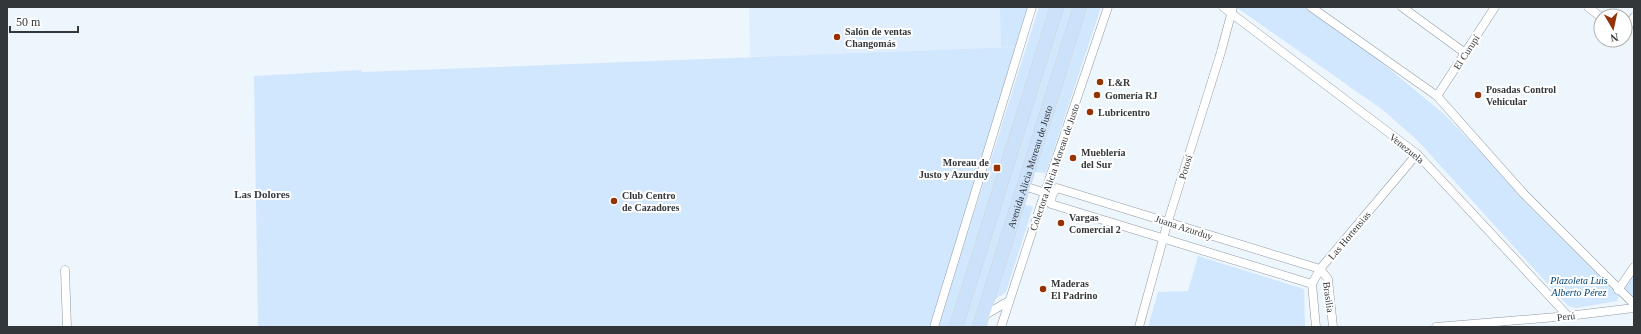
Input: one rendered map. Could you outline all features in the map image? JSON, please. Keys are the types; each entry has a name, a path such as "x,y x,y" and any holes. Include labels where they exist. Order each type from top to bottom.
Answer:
{"main road":[{"path":"956,327 1057,7"},
{"name":"Avenida Alicia Moreau de Justo","path":"980,322 1024,186 1066,46 1080,7"}],"street":[{"path":"934,327 1032,7"},
{"name":"Colectora Alicia Moreau de Justo","path":"1001,327 1048,194 1108,7"},
{"name":"Venezuela","path":"1223,7 1232,10 1417,154 1568,316"},
{"path":"1311,7 1437,96 1524,194 1618,290 1634,304"},
{"path":"1402,7 1465,53"},
{"name":"El Curupí","path":"1437,96 1495,7"},
{"name":"Potosí","path":"1139,327 1168,221 1222,52 1232,10"},
{"name":"Las Hortensias","path":"1312,284 1320,269 1417,154"},
{"name":"Juana Azurduy","path":"1024,186 1048,194"},
{"name":"Juana Azurduy","path":"1048,194 1057,188 1320,269"},
{"name":"Juana Azurduy","path":"1048,194 1051,204 1312,284"},
{"path":"1618,290 1634,267"},
{"name":"Brasilia","path":"1320,269 1328,279 1333,327"},
{"path":"65,270 68,327"},
{"path":"1312,284 1316,327"},
{"path":"980,322 1009,301"},
{"name":"Perú","path":"1436,327 1568,316 1634,308"}],"shaded area":[{"path":"749,7 1027,7 1016,49 750,57"}],"green space":[{"path":"1000,7 1029,7 1018,46 1001,47"},
{"path":"1039,7 1053,7 953,327 938,327"},
{"path":"1064,7 1078,7 974,327 961,327"},
{"path":"1087,7 1101,7 1046,173 1035,172"},
{"name":"Plazoleta Luis Alberto Pérez","path":"1236,7 1306,7 1342,30 1444,114 1619,295 1617,301 1576,308 1567,305 1418,141 1383,110"},
{"name":"Club Centro de Cazadores","path":"1020,47 934,327 258,327 254,76 362,70 362,72"},
{"path":"1024,204 1033,207 1006,292 991,302"},
{"path":"1198,256 1304,289 1305,327 1148,327 1158,292 1188,291"},
{"path":"1634,262 1634,298 1617,286"}],"place":[{"name":"Salón de ventas Changomás","path":"837,37"},
{"name":"L&R","path":"1100,82"},
{"name":"Gomería RJ","path":"1097,95"},
{"name":"Posadas Control Vehicular","path":"1478,95"},
{"name":"Lubricentro","path":"1090,112"},
{"name":"Mueblería del Sur","path":"1073,158"},
{"name":"Moreau de Justo y Azurduy","path":"997,168"},
{"name":"Club Centro de Cazadores","path":"614,201"},
{"name":"Vargas Comercial 2","path":"1061,223"},
{"name":"Maderas El Padrino","path":"1043,289"}],"district":[{"name":"Las Dolores","path":"262,194"}]}
